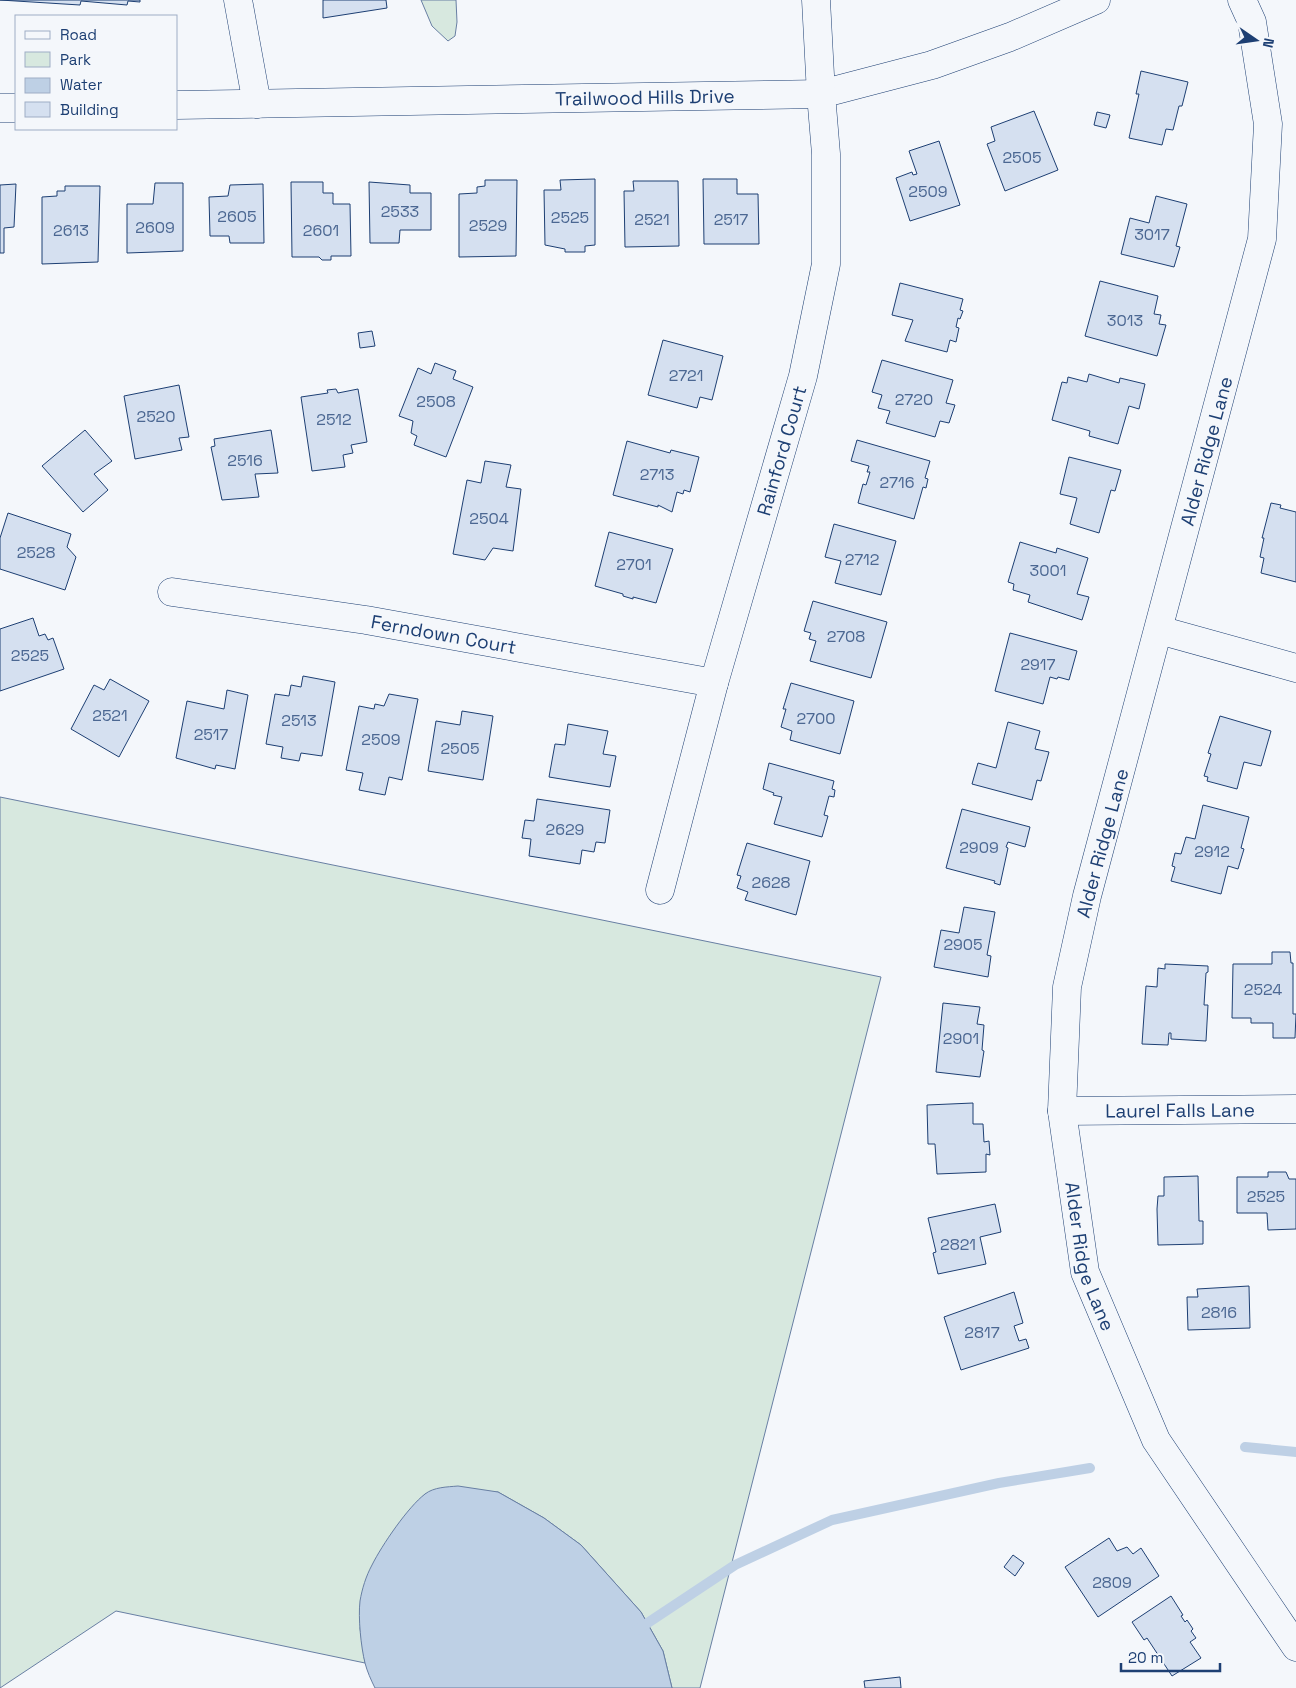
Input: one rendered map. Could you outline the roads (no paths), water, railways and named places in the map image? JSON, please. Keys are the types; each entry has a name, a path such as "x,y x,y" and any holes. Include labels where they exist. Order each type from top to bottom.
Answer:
{"street":[{"path":"238,0 257,104"},
{"name":"Rainford Court","path":"660,890 714,682 803,376 826,264 826,154 816,0"},
{"name":"Trailwood Hills Drive","path":"178,105 821,94 932,65 1010,37 1096,0"},
{"name":"Alder Ridge Lane","path":"1242,0 1252,22 1268,124 1262,238 1087,896 1067,987 1062,1111 1085,1272 1156,1440 1296,1646"},
{"path":"0,108 15,108"},
{"name":"Ferndown Court","path":"172,592 366,620 714,682"},
{"path":"1159,630 1296,668"},
{"name":"Laurel Falls Lane","path":"1062,1111 1296,1108"}],"water":[{"path":"458,1486 498,1492 544,1518 581,1545 641,1612 663,1651 672,1688 375,1688 365,1663 361,1641 359,1608 363,1587 368,1574 389,1537 418,1500 432,1490"}],"waterway":[{"path":"1245,1447 1296,1452"},
{"path":"637,1630 735,1565 832,1520 999,1483 1090,1468"}]}
